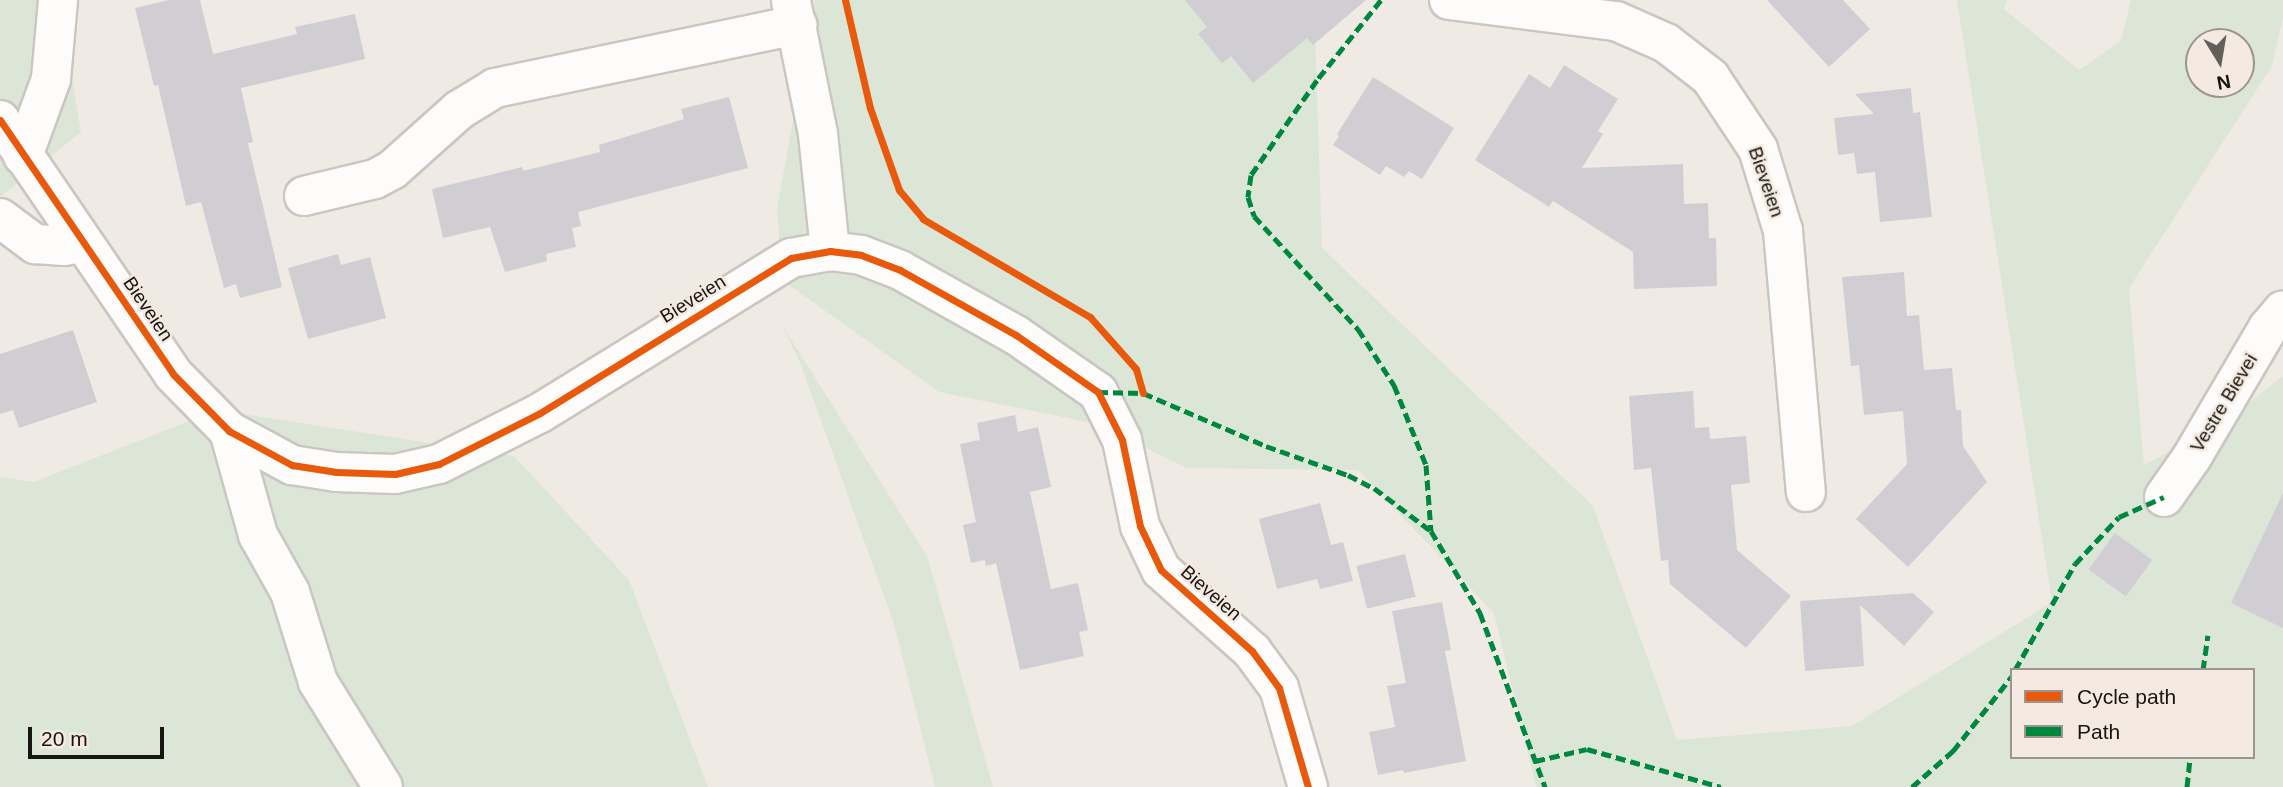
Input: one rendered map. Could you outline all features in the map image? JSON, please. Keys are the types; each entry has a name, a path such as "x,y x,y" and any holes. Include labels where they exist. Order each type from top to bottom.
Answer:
{"street":[{"path":"23,156 51,79 58,0"},
{"name":"Bieveien","path":"1449,0 1532,5 1616,21 1666,43 1710,77 1759,149 1783,231 1806,492"},
{"path":"304,196 374,179 392,170 459,110 495,88 794,13 818,134 830,251"},
{"name":"Bieveien","path":"0,120 173,374 229,431 292,465 336,472 395,474 439,464 540,413 791,258 830,251 861,255 900,270 1016,335 1098,392 1122,440 1140,526 1161,570 1252,651 1279,688 1307,787"},
{"path":"0,218 35,244 64,246 83,243"},
{"name":"Vestre Bievei","path":"2164,497 2192,457 2268,328 2283,310"},
{"name":"Bieveien","path":"229,431 258,535 290,592 318,681 383,787"}],"green space":[{"path":"0,0 59,0 81,132 0,197"},
{"path":"815,0 1314,0 1322,248 1593,506 1677,740 1852,726 2052,602 1957,0 2007,0 2004,9 2079,70 2121,41 2131,0 2283,0 2283,17 2272,66 2255,92 2255,28 2185,28 2185,98 2251,98 2129,288 2144,465 2225,422 2283,376 2283,787 1536,787 1494,613 1358,470 1187,468 1097,424 939,392 782,280 777,209"},
{"path":"782,325 927,556 993,787 935,787 894,624 801,365"},
{"path":"217,410 514,456 629,580 708,787 0,787 0,477 34,482"}],"building":[{"path":"169,0 200,0 213,54 297,34 295,27 355,14 365,59 241,88 253,142 248,143 282,287 240,298 236,284 224,288 201,202 186,206 158,85 154,86 135,8"},
{"path":"1185,0 1366,0 1313,45 1307,38 1253,83 1231,56 1222,63 1198,34 1207,27"},
{"path":"1767,0 1843,0 1870,29 1829,67"},
{"path":"1564,65 1618,99 1598,131 1603,134 1582,168 1683,164 1684,204 1708,203 1709,238 1716,238 1717,286 1634,289 1633,252 1553,201 1549,207 1475,160 1529,74 1550,88"},
{"path":"1373,77 1454,128 1422,179 1409,171 1404,177 1386,166 1380,175 1333,145 1339,136 1337,134"},
{"path":"1911,88 1913,113 1920,112 1932,217 1880,222 1875,172 1857,174 1854,153 1838,155 1834,118 1874,114 1855,94"},
{"path":"729,97 748,168 578,212 581,226 572,228 576,247 546,254 547,261 505,272 490,227 443,238 432,189 522,167 523,171 600,152 599,145 684,119 681,109"},
{"path":"338,254 341,265 370,257 386,318 308,339 288,268"},
{"path":"1904,272 1907,316 1919,315 1924,370 1952,368 1956,410 1961,410 1963,446 1987,482 1908,567 1856,519 1907,464 1903,411 1864,415 1859,365 1851,366 1842,277"},
{"path":"73,330 97,402 19,428 13,410 0,414 0,354"},
{"path":"1693,391 1695,428 1709,427 1710,439 1746,436 1750,483 1731,485 1737,550 1791,596 1746,648 1670,584 1668,560 1661,561 1651,468 1634,470 1629,396"},
{"path":"1015,415 1018,432 1038,427 1051,487 1030,492 1051,589 1078,583 1088,630 1079,632 1084,656 1020,670 996,563 986,566 985,560 971,563 963,525 976,522 960,444 980,440 977,423"},
{"path":"2283,493 2283,628 2231,603"},
{"path":"1320,503 1331,545 1343,542 1353,581 1320,589 1317,579 1277,589 1259,519"},
{"path":"2115,533 2152,560 2126,596 2089,569"},
{"path":"1405,554 1416,597 1367,609 1356,566"},
{"path":"1913,593 1934,612 1904,646 1860,605 1864,666 1805,671 1800,601"},
{"path":"1442,602 1451,650 1445,651 1466,761 1404,773 1403,770 1378,775 1369,732 1395,727 1387,686 1406,683 1392,611"}],"marked path":[{"path":"1381,0 1317,80 1251,175 1248,197 1254,216 1358,329 1394,385 1426,465 1431,531"},
{"path":"1098,392 1143,393 1266,446 1348,475 1374,488 1431,531 1480,613 1545,787"},
{"path":"2016,668 2075,564 2119,517 2164,497"},
{"path":"2203,668 2208,635"},
{"path":"1912,787 1953,751 2010,679"},
{"path":"1535,761 1587,749 1721,787"},
{"path":"2187,787 2190,759"}],"cycle path":[{"path":"845,0 870,108 899,190 923,219 1090,317 1136,369 1143,393"},
{"path":"0,120 173,374 229,431 292,465 336,472 395,474 439,464 540,413 791,258 830,251 861,255 900,270 1016,335 1098,392 1122,440 1140,526 1161,570 1252,651 1279,688 1308,787"}]}
